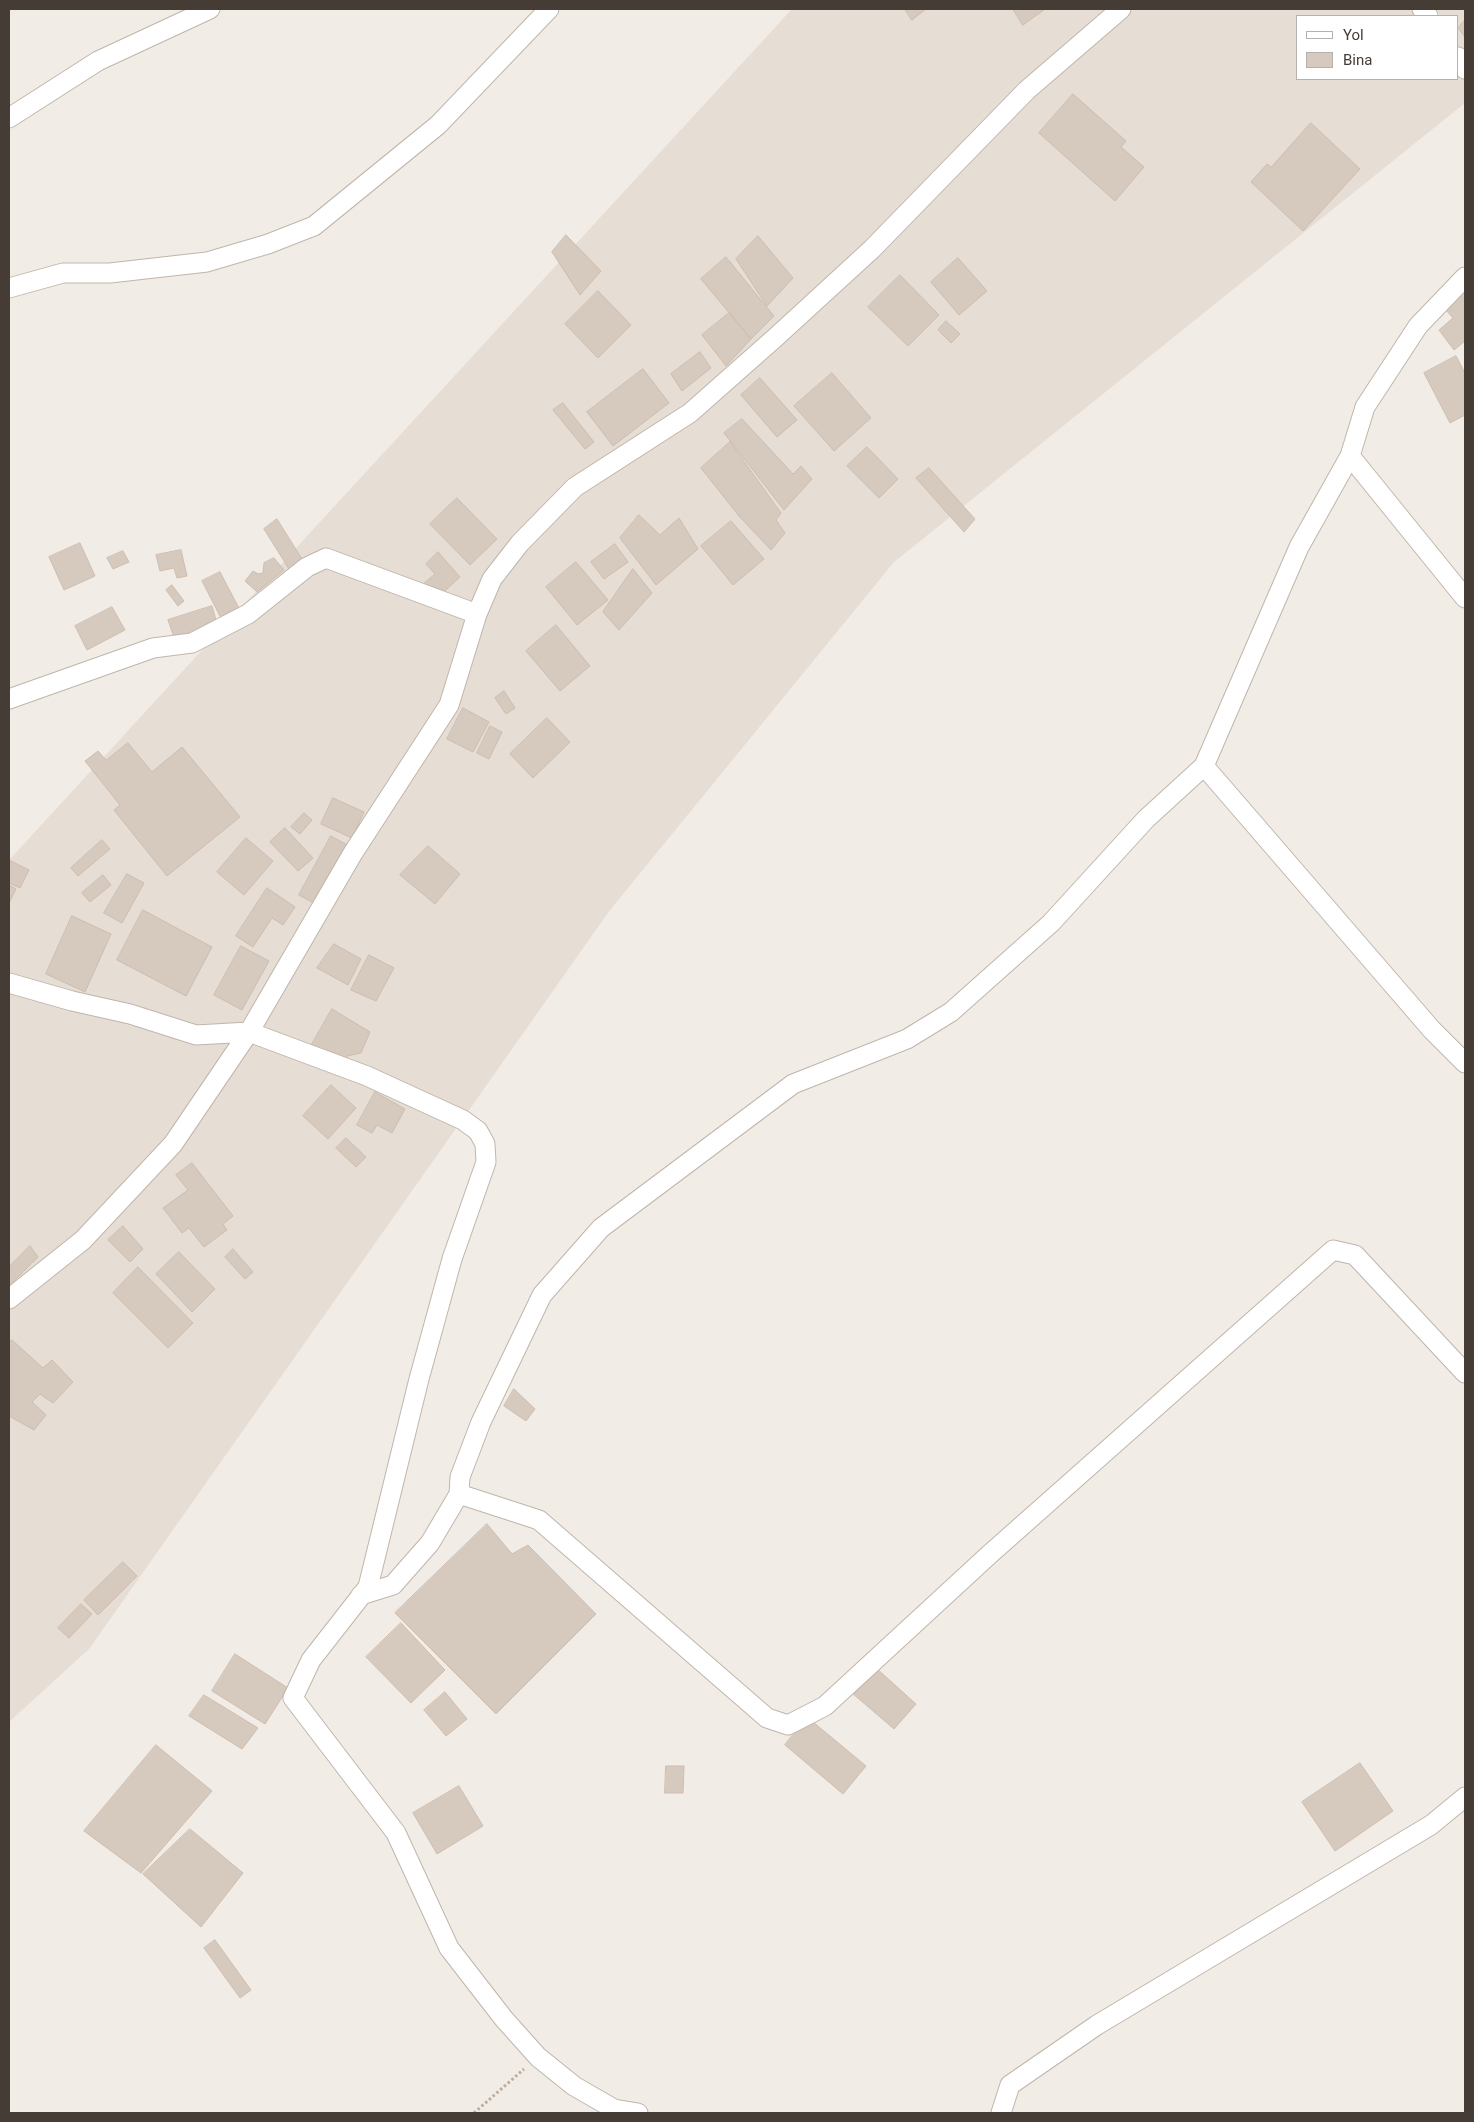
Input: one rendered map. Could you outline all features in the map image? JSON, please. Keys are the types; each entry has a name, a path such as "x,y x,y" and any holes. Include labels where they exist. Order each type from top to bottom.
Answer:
{"street":[{"path":"9,118 98,61 210,9"},
{"path":"9,288 63,274 110,273 207,262 268,244 314,226 438,125 550,9"},
{"path":"9,1299 83,1240 173,1144 249,1032 354,852 449,705 477,614 492,579 520,543 575,488 690,413 776,337 872,249 1027,90 1121,9"},
{"path":"361,1595 393,1585 430,1543 459,1494 460,1477 481,1422 542,1295 601,1228 793,1084 906,1039 951,1012 1051,923 1146,819 1204,766 1299,547 1350,456 1365,408 1418,326 1465,277"},
{"path":"1350,456 1465,598"},
{"path":"9,699 153,648 192,643 248,614 307,567 326,558 477,614"},
{"path":"1204,766 1432,1030 1465,1063"},
{"path":"9,982 72,1001 130,1014 196,1035 249,1032 367,1076 463,1120 478,1131 486,1144 486,1162 452,1259 418,1379 368,1587 311,1660 293,1698 396,1833 449,1948 504,2019 538,2057 582,2091 614,2108 638,2113"},
{"path":"459,1494 539,1520 768,1718 788,1725 825,1706 998,1548 1333,1250 1355,1255 1465,1373"},
{"path":"1001,2113 1010,2085 1089,2030 1431,1825 1465,1798"}],"path":[{"path":"474,2113 538,2057"}],"shaded area":[{"path":"792,9 1465,9 1465,103 894,562 610,910 89,1649 9,1722 9,860"}],"building":[{"path":"905,9 926,9 912,20"},
{"path":"1013,9 1045,9 1023,25"},
{"path":"1465,20 1465,37 1459,29"},
{"path":"1073,94 1126,141 1121,147 1144,167 1115,201 1039,133"},
{"path":"1311,123 1360,169 1303,231 1251,182 1267,164 1271,167"},
{"path":"566,235 601,271 580,295 552,252"},
{"path":"758,236 793,278 767,306 736,259"},
{"path":"726,257 774,316 751,339 701,279"},
{"path":"958,258 987,291 959,315 931,282"},
{"path":"900,275 939,315 908,346 868,307"},
{"path":"598,291 631,325 598,358 565,324"},
{"path":"1465,294 1465,341 1454,350 1439,330 1453,318 1446,310"},
{"path":"729,313 751,339 726,366 702,335"},
{"path":"946,321 960,334 951,343 938,330"},
{"path":"700,352 711,368 682,391 671,374"},
{"path":"1456,356 1465,373 1465,415 1450,423 1424,373"},
{"path":"643,369 669,403 613,446 587,412"},
{"path":"832,373 871,418 834,451 794,406"},
{"path":"760,378 797,420 777,437 741,395"},
{"path":"563,403 594,442 585,449 553,410"},
{"path":"742,419 793,474 801,466 812,479 784,510 724,433"},
{"path":"730,442 781,513 776,520 785,533 771,550 739,516 701,468"},
{"path":"867,447 898,479 879,498 847,466"},
{"path":"929,468 975,519 964,532 916,478"},
{"path":"457,498 497,539 470,565 430,524"},
{"path":"639,515 660,535 679,518 698,549 656,585 620,538"},
{"path":"277,519 302,559 302,565 289,569 264,529"},
{"path":"731,521 764,559 733,585 701,546"},
{"path":"80,543 95,576 64,590 49,557"},
{"path":"615,544 628,562 604,579 591,562"},
{"path":"181,550 187,576 177,578 174,568 160,571 156,555"},
{"path":"123,551 129,562 113,569 107,558"},
{"path":"438,552 460,577 436,599 423,584 435,574 426,564"},
{"path":"274,558 284,570 257,592 245,581 253,571 258,574 263,573 264,563"},
{"path":"576,562 608,600 577,625 546,587"},
{"path":"633,569 652,593 619,630 603,612"},
{"path":"220,572 241,612 223,622 202,581"},
{"path":"172,585 184,601 178,606 166,590"},
{"path":"212,606 218,627 175,640 168,620"},
{"path":"112,607 125,630 87,650 75,626"},
{"path":"556,625 590,666 560,691 526,651"},
{"path":"504,691 515,708 506,714 495,698"},
{"path":"463,708 489,722 473,752 447,739"},
{"path":"547,718 570,742 533,778 510,754"},
{"path":"490,726 502,732 489,759 477,753"},
{"path":"128,743 152,772 182,747 240,817 167,876 114,810 120,805 85,761 98,751 106,760"},
{"path":"333,798 364,812 352,838 321,824"},
{"path":"304,813 312,820 300,834 291,827"},
{"path":"285,828 313,858 298,871 270,842"},
{"path":"331,836 351,847 319,906 299,895"},
{"path":"246,838 273,861 244,895 217,872"},
{"path":"102,840 110,849 78,876 71,868"},
{"path":"428,846 460,874 435,904 400,875"},
{"path":"9,860 29,870 20,888 9,883"},
{"path":"127,874 144,883 122,923 104,913"},
{"path":"103,875 111,885 90,902 82,893"},
{"path":"9,885 16,889 9,903"},
{"path":"267,888 295,907 283,925 272,918 253,947 236,936"},
{"path":"143,910 212,947 186,996 117,960"},
{"path":"72,916 111,934 85,992 46,974"},
{"path":"334,944 361,959 348,985 317,968"},
{"path":"241,946 269,961 242,1010 214,995"},
{"path":"369,955 394,968 376,1001 351,990"},
{"path":"332,1009 370,1032 361,1053 347,1056 342,1064 307,1053"},
{"path":"331,1085 356,1108 328,1139 303,1116"},
{"path":"375,1092 405,1109 392,1133 377,1125 372,1133 357,1125"},
{"path":"346,1138 366,1157 356,1167 336,1148"},
{"path":"192,1163 233,1216 223,1224 227,1230 204,1247 189,1228 182,1233 163,1208 188,1190 176,1175"},
{"path":"123,1226 143,1249 130,1262 108,1240"},
{"path":"30,1246 38,1257 9,1286 9,1267"},
{"path":"233,1249 253,1272 245,1279 225,1257"},
{"path":"179,1252 215,1289 192,1312 156,1274"},
{"path":"138,1267 193,1323 168,1348 113,1293"},
{"path":"12,1340 43,1368 52,1360 73,1382 53,1403 40,1394 32,1402 46,1415 34,1430 9,1416 9,1344"},
{"path":"514,1389 535,1409 526,1421 504,1406"},
{"path":"487,1524 512,1554 528,1545 596,1614 496,1714 395,1613"},
{"path":"123,1562 137,1576 98,1615 84,1600"},
{"path":"81,1604 92,1614 69,1638 58,1628"},
{"path":"401,1623 445,1670 411,1703 366,1657"},
{"path":"235,1654 288,1688 265,1724 212,1691"},
{"path":"875,1667 916,1704 894,1729 852,1693"},
{"path":"445,1692 467,1719 446,1736 424,1710"},
{"path":"204,1695 258,1728 242,1749 189,1716"},
{"path":"807,1717 866,1766 843,1794 785,1745"},
{"path":"156,1745 212,1791 141,1873 84,1831"},
{"path":"1360,1763 1393,1811 1335,1851 1302,1802"},
{"path":"666,1766 684,1766 683,1793 665,1793"},
{"path":"459,1786 483,1826 437,1854 413,1813"},
{"path":"190,1829 243,1873 201,1927 143,1874"},
{"path":"215,1940 251,1990 240,1998 204,1948"}]}
